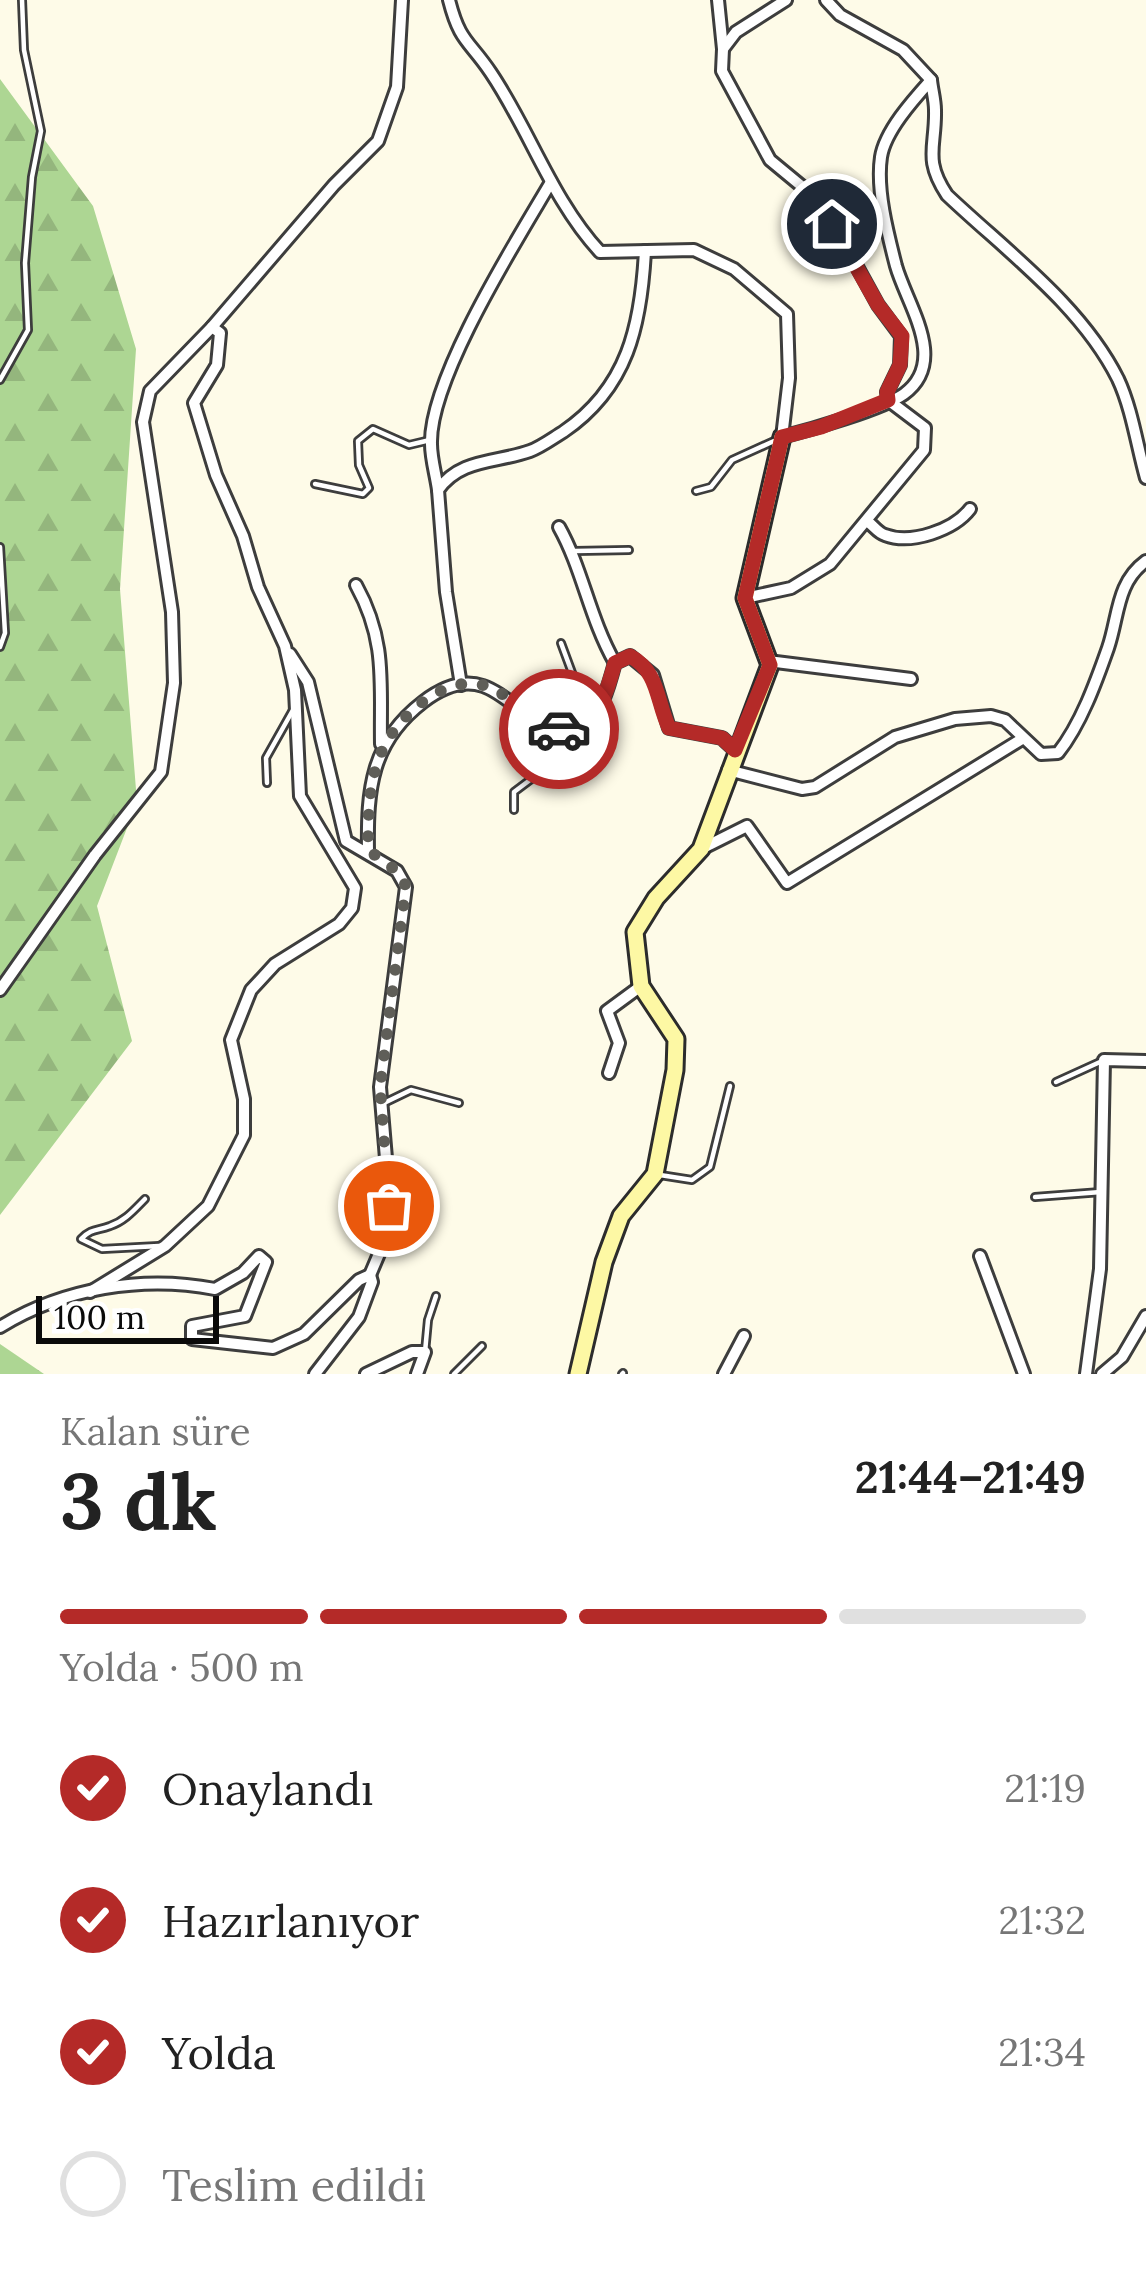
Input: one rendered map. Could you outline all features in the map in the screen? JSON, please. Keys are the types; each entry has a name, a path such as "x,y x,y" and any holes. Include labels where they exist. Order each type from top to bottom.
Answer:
{"street":[{"path":"0,990 95,855 161,772 174,683 172,612 143,422 150,391 378,141 397,87 402,0"},
{"path":"449,0 458,34 490,72 575,225 600,252 694,250 734,268 787,314 789,378 782,437 745,598 768,662 701,849"},
{"path":"718,0 722,71 770,160 822,203 878,305 902,336 900,365 888,400 925,428 924,450 830,564 790,589 745,598"},
{"path":"723,50 736,32 786,0"},
{"path":"826,0 840,14 903,50 931,80 935,104 930,148 938,181 1096,341 1120,383 1146,478"},
{"path":"782,437 821,427 903,394 918,378 923,332 897,270 880,161 895,128 931,80"},
{"path":"461,685 430,440 448,372 551,182"},
{"path":"438,490 457,470 532,451 590,411 625,362 643,293 645,251"},
{"path":"0,1327 57,1298 90,1292 171,1280 215,1289 243,1273 259,1256 266,1262 245,1316 192,1326 192,1339 273,1348 304,1334 370,1275 383,1242 389,1206 380,1107 406,886 397,871 346,841 308,682 258,587 243,536 203,440 194,403 217,364 220,333 212,327"},
{"path":"868,522 885,535 913,536 940,532 970,509"},
{"path":"381,747 405,716 440,689 461,685 476,683 495,691 542,725 568,731 602,706 615,663 590,615 572,551 559,527"},
{"path":"728,770 802,789 815,787 895,737 955,719 991,716 1005,720 1041,754 1058,753 1069,739 1110,644 1119,596 1146,561"},
{"path":"356,585 374,616 381,661 381,747 368,803 368,850"},
{"path":"90,1292 165,1246 208,1206 244,1135 244,1099 232,1040 251,990 275,964 340,924 352,908 355,888 300,796 296,706 285,646"},
{"path":"615,663 630,656 653,676 669,728 722,738 735,750"},
{"path":"768,662 911,680"},
{"path":"578,1374 604,1262 621,1216 656,1174 675,1070 676,1040 641,986 635,932 656,898 701,849 747,826 788,884 1022,739"},
{"path":"609,1073 619,1043 607,1011 641,986"},
{"path":"1086,1374 1100,1269 1104,1060 1146,1060"},
{"path":"980,1256 1024,1374"},
{"path":"315,1374 359,1317 372,1282 370,1275"},
{"path":"1102,1374 1122,1357 1146,1316"},
{"path":"724,1374 744,1336"},
{"path":"366,1374 412,1352 425,1352 417,1374"}],"lane":[{"path":"0,380 28,330 25,263 41,130 24,50 22,0"},
{"path":"315,484 363,494 370,488 359,465 358,441 373,429 409,445 430,440"},
{"path":"696,491 711,487 732,460 782,437"},
{"path":"0,547 5,633 0,647"},
{"path":"572,551 629,550"},
{"path":"561,643 589,720"},
{"path":"268,783 266,758 296,706"},
{"path":"506,727 526,712"},
{"path":"514,810 514,792 548,768 556,755 542,725"},
{"path":"1056,1082 1104,1060"},
{"path":"656,1174 692,1180 710,1167 730,1086"},
{"path":"380,1107 410,1090 460,1103"},
{"path":"1035,1197 1102,1192"},
{"path":"145,1199 129,1216 90,1230 81,1239 101,1249 165,1246"},
{"path":"425,1352 436,1296"},
{"path":"454,1374 482,1346"}],"green space":[{"path":"0,79 93,206 136,349 120,589 137,802 97,906 132,1041 0,1215"},
{"path":"0,1344 44,1374 0,1374"}],"way so far":[{"path":"389,1206 380,1087 406,886 397,871 368,850 368,803 381,747 405,716 440,689 476,683 542,725 559,729"}],"route":[{"path":"559,729 568,731 587,722 602,706 615,663 630,656 653,676 669,728 722,738 735,750 770,665 745,598 782,437 888,400 900,365 902,336 878,305 832,224"}]}
